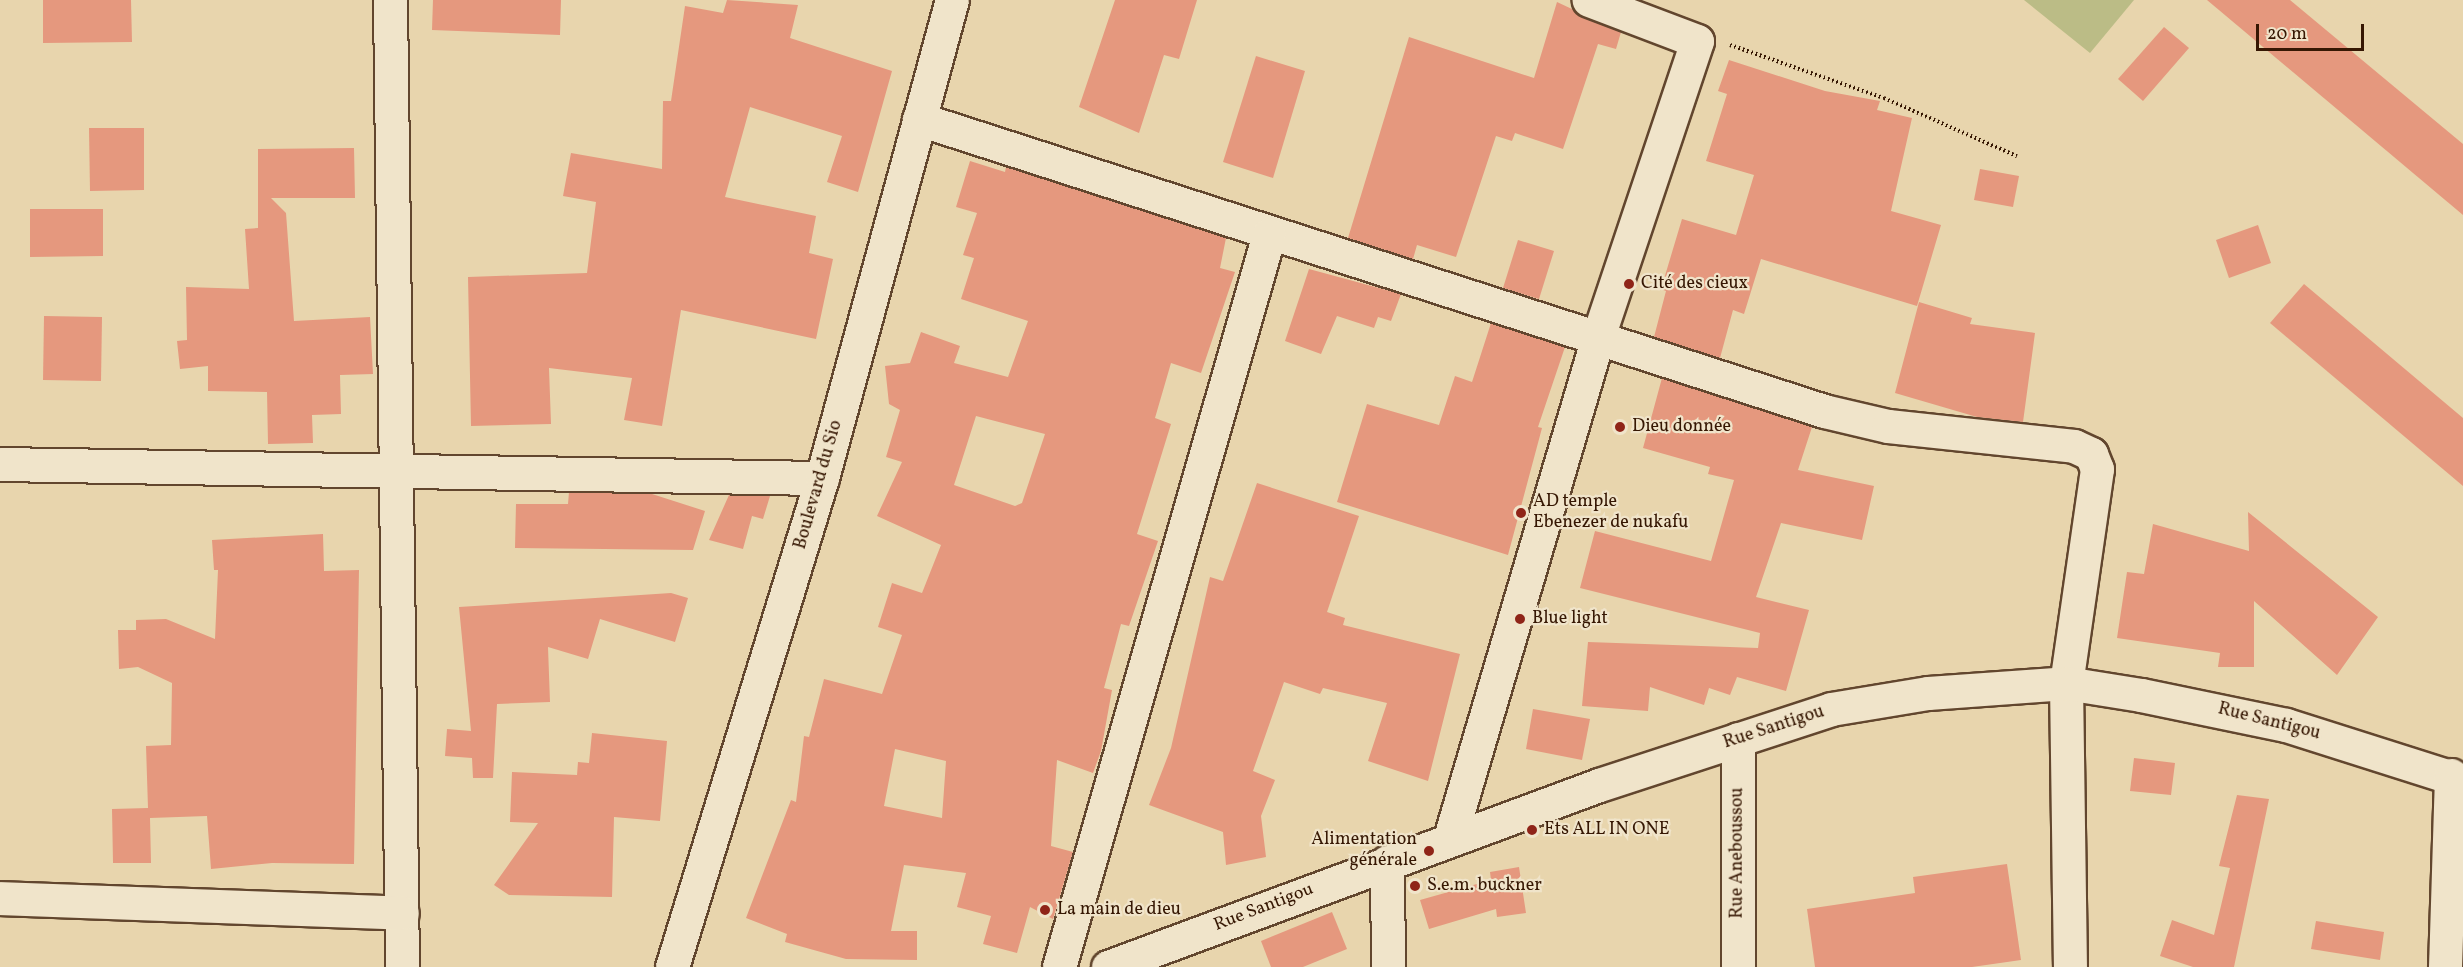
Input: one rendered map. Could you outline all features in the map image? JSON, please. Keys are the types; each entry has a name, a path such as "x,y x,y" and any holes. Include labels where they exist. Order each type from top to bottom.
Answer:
{"street":[{"path":"390,0 399,474 402,967"},
{"name":"Boulevard du Sio","path":"672,967 822,478 952,0"},
{"path":"1450,838 1598,338 1697,41 1589,0"},
{"path":"919,119 1269,234 1846,416 1888,426 2074,446 2091,454 2097,469 2066,683 2070,967"},
{"path":"1059,967 1269,234"},
{"path":"0,464 399,474 822,478"},
{"name":"Rue Santigou","path":"1108,967 1450,838 1738,740 1831,709 1928,693 2066,683 2286,725 2457,778"},
{"name":"Rue Aneboussou","path":"1738,740 1738,967"},
{"path":"2445,967 2457,778"},
{"path":"1387,862 1388,967"},
{"path":"0,898 402,914"}],"path":[{"path":"1697,41 1727,44 1884,98 2018,156"}],"green space":[{"path":"2024,0 2134,0 2090,53"}],"building":[{"path":"43,0 131,0 132,42 43,43"},
{"path":"433,0 561,0 560,35 432,30"},
{"path":"727,0 798,5 790,38 892,71 858,192 827,182 842,136 750,107 725,197 816,216 809,253 833,259 816,339 681,310 662,426 624,420 632,378 549,368 551,424 471,426 468,277 587,273 596,202 563,196 571,153 662,169 663,101 671,101 685,6 723,13"},
{"path":"1115,0 1197,0 1179,59 1164,55 1139,133 1079,107"},
{"path":"2207,0 2290,0 2463,144 2463,215"},
{"path":"1557,2 1621,32 1616,49 1598,44 1563,149 1515,133 1512,141 1496,136 1456,257 1417,245 1413,259 1348,238 1409,37 1534,78"},
{"path":"2164,27 2189,48 2143,101 2118,79"},
{"path":"1256,56 1305,71 1273,178 1223,162"},
{"path":"1729,60 1825,91 1880,101 1877,110 1912,118 1891,211 1941,225 1917,306 1761,259 1744,314 1733,310 1720,358 1654,337 1666,291 1661,289 1682,219 1736,235 1754,175 1706,161 1727,94 1718,91"},
{"path":"89,128 144,128 144,190 90,191"},
{"path":"354,148 355,198 271,198 286,213 294,321 370,317 373,374 340,375 341,414 312,415 313,443 268,444 267,392 208,391 208,366 180,369 177,341 187,340 186,287 249,289 245,229 258,228 258,149"},
{"path":"970,161 1005,172 1006,167 1226,238 1220,268 1235,272 1201,373 1171,363 1155,418 1171,424 1137,534 1158,541 1129,626 1121,624 1104,688 1112,690 1101,751 1093,773 1057,760 1051,846 1073,852 1053,919 1030,907 1017,953 983,944 991,916 957,907 966,873 904,865 891,931 917,931 917,960 846,959 785,942 787,934 746,918 791,800 796,802 804,736 809,737 824,679 882,694 902,635 878,627 892,583 922,593 941,545 877,516 902,462 886,457 900,410 889,404 885,366 910,363 921,332 960,346 954,363 1008,377 1028,321 961,299 974,258 963,255 977,213 956,207","holes":["976,416 1045,434 1022,503 1015,506 954,485","895,749 946,761 942,818 884,806"]},
{"path":"1980,169 2019,176 2013,207 1974,200"},
{"path":"30,209 103,209 103,256 30,257"},
{"path":"2258,225 2271,263 2229,278 2216,240"},
{"path":"1518,240 1554,251 1539,299 1503,288"},
{"path":"1309,269 1401,294 1391,321 1378,317 1374,328 1337,316 1321,354 1285,341"},
{"path":"2304,284 2463,418 2463,486 2270,323"},
{"path":"1919,302 1972,318 1970,324 2035,333 2023,422 1977,417 1895,393"},
{"path":"44,316 102,317 101,381 43,380"},
{"path":"1491,323 1565,347 1538,427 1542,428 1508,555 1337,502 1367,404 1439,425 1455,376 1472,382"},
{"path":"1662,378 1812,427 1798,470 1874,486 1862,540 1781,523 1756,597 1809,610 1786,691 1737,677 1730,695 1709,688 1704,705 1650,687 1648,711 1582,706 1588,642 1758,648 1760,633 1580,588 1595,531 1711,561 1734,480 1708,474 1710,467 1643,448"},
{"path":"1257,483 1359,516 1327,612 1345,618 1343,625 1460,654 1428,781 1368,761 1387,703 1323,688 1320,694 1284,682 1253,771 1275,780 1261,816 1266,857 1226,865 1223,832 1149,805 1171,748 1210,577 1223,581"},
{"path":"569,492 652,494 705,511 693,550 515,548 516,504 568,504"},
{"path":"729,495 770,496 763,519 752,516 743,549 709,540"},
{"path":"2248,512 2378,617 2337,675 2254,601 2254,667 2218,667 2220,653 2117,638 2127,572 2144,574 2153,524 2249,551"},
{"path":"323,534 324,571 359,570 354,864 272,863 211,869 207,816 150,818 151,863 113,863 112,809 148,808 146,746 171,745 172,683 138,667 119,669 118,630 136,630 136,620 166,619 215,639 218,570 214,570 212,540"},
{"path":"671,593 688,598 675,642 600,619 588,659 548,647 550,702 497,704 493,778 473,778 472,758 445,756 447,729 471,731 459,607"},
{"path":"1533,709 1590,719 1582,760 1526,749"},
{"path":"592,733 667,741 660,821 614,817 612,897 509,895 494,885 538,823 510,822 512,772 577,775 578,762 589,763"},
{"path":"2134,758 2175,763 2171,795 2130,791"},
{"path":"2237,795 2269,799 2234,967 2193,967 2160,956 2172,920 2214,935 2230,868 2219,866"},
{"path":"2007,864 2021,960 1972,967 1815,967 1807,909 1915,893 1913,877"},
{"path":"1519,867 1526,913 1497,917 1496,909 1429,929 1420,900 1491,880 1490,872"},
{"path":"1332,912 1347,949 1303,967 1271,967 1261,941"},
{"path":"2316,921 2384,932 2380,960 2311,949"}],"place":[{"name":"Cité des cieux","path":"1629,284"},
{"name":"Dieu donnée","path":"1620,427"},
{"name":"AD temple Ebenezer de nukafu","path":"1521,513"},
{"name":"Blue light","path":"1520,619"},
{"name":"Ets ALL IN ONE","path":"1532,830"},
{"name":"Alimentation générale","path":"1429,851"},
{"name":"S.e.m. buckner","path":"1415,886"},
{"name":"La main de dieu","path":"1045,910"}]}
